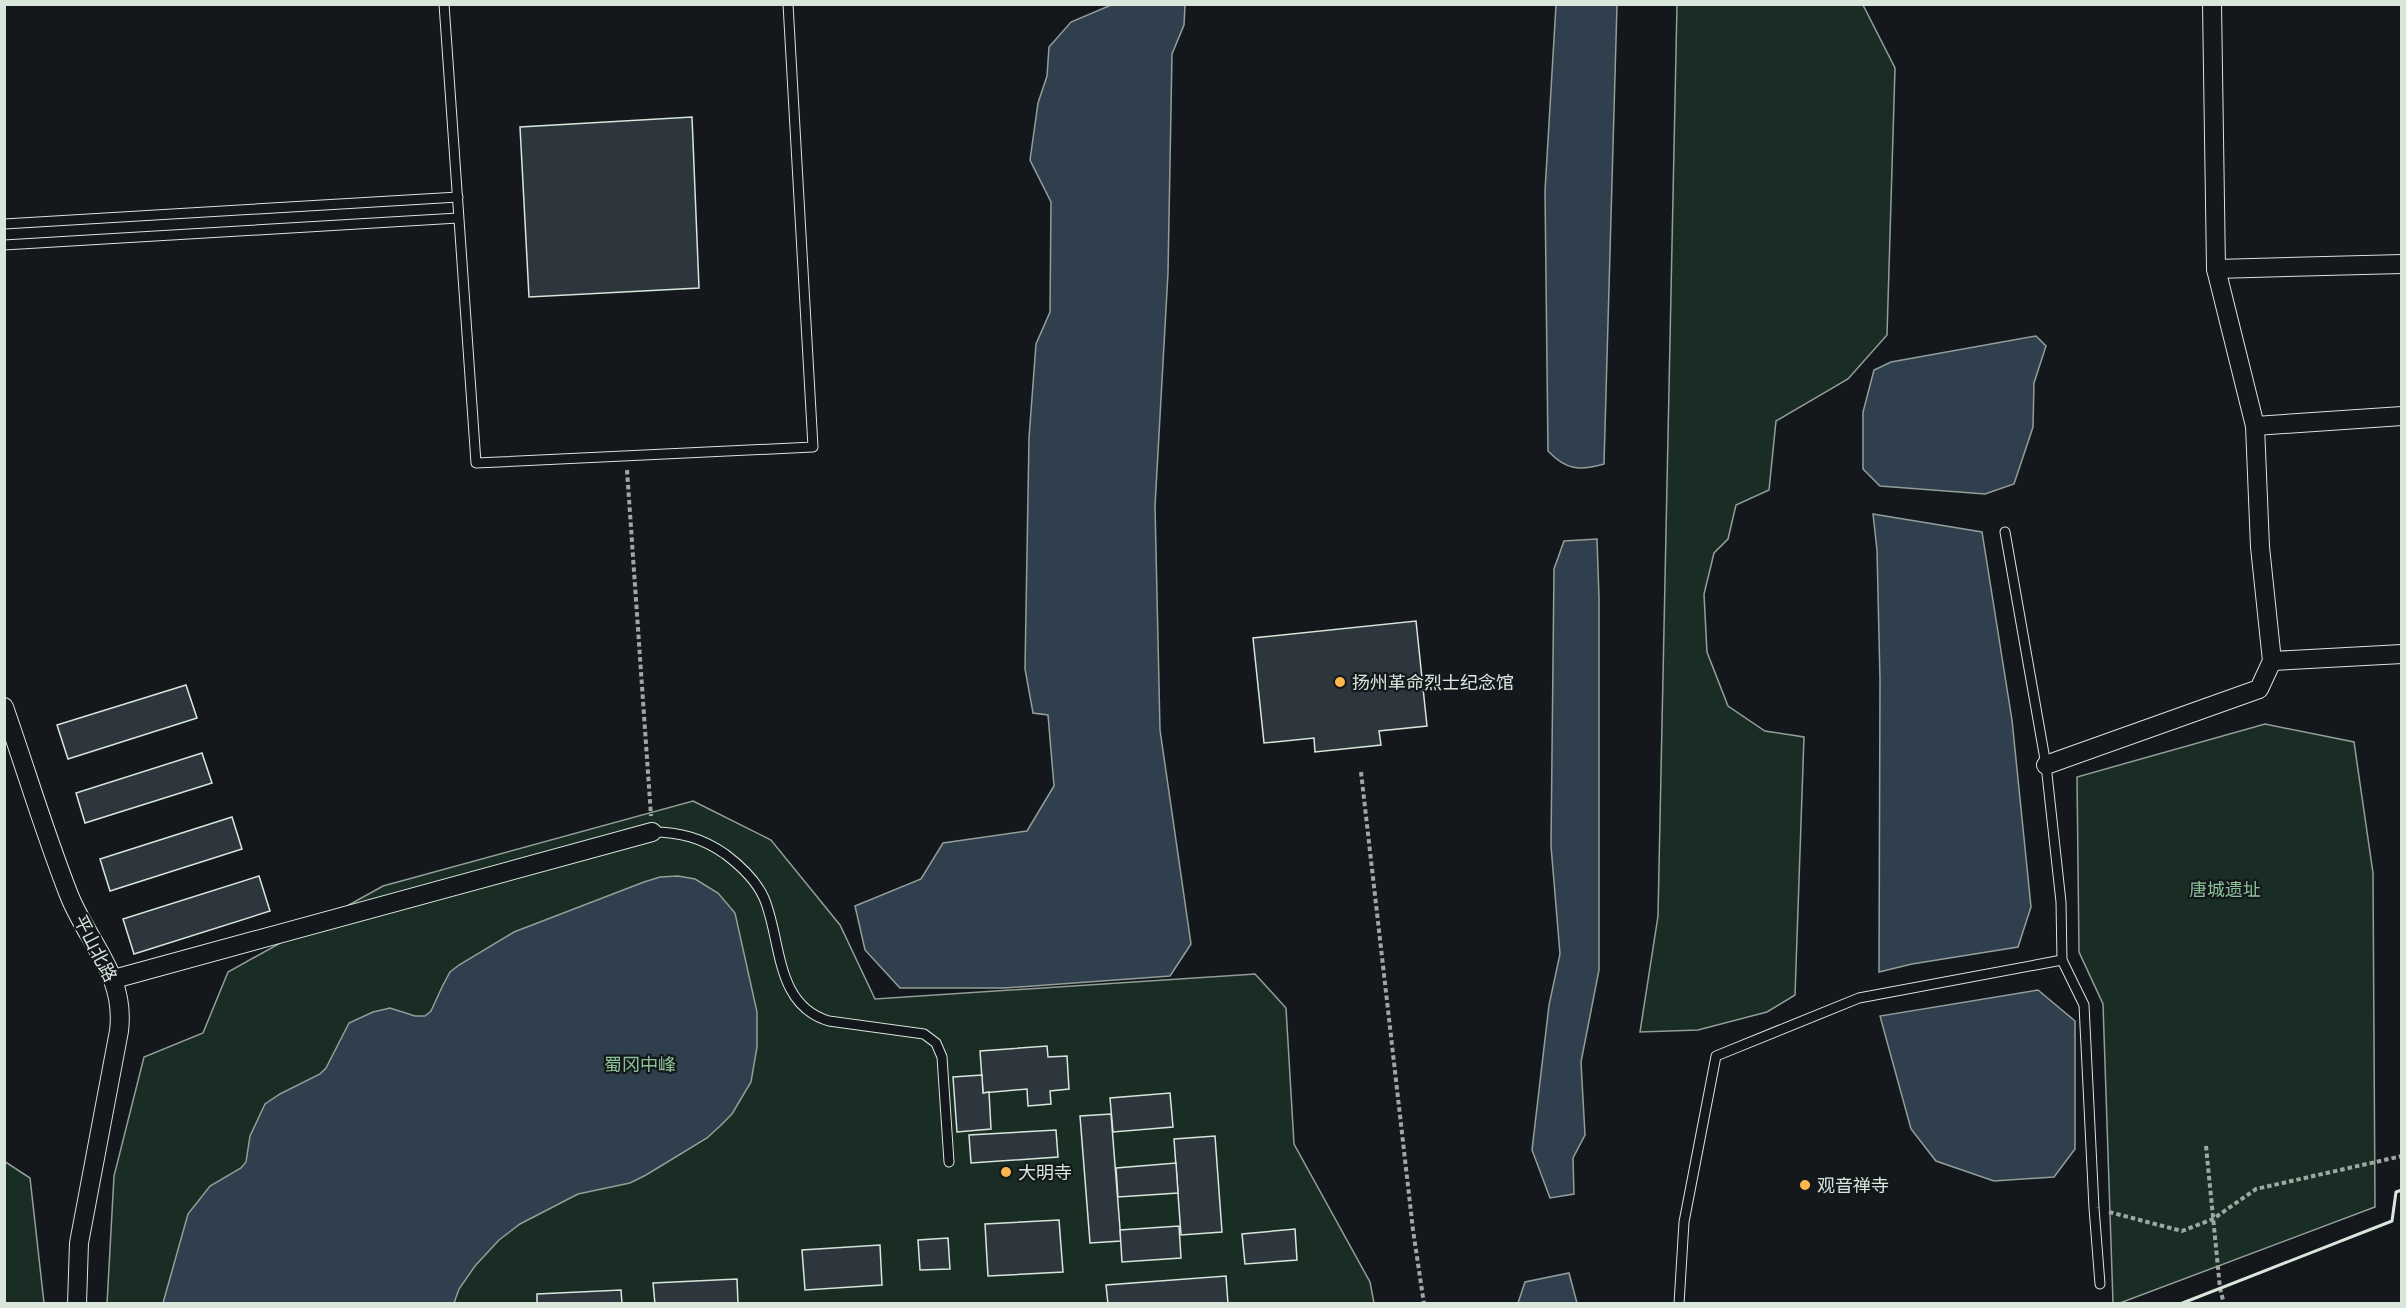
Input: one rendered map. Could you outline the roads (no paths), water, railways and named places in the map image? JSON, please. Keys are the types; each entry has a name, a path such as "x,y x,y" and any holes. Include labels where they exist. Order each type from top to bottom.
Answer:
{"street":[{"path":"2046,765 2259,689 2272,661 2260,547 2255,426 2216,269 2212,4"},
{"path":"2216,269 2402,264"},
{"path":"2255,426 2402,416"},
{"path":"2272,661 2402,654"},
{"name":"平山北路","path":"4,708 69,896 114,979 119,995 121,1019 79,1243 77,1304"},
{"path":"114,979 652,832"}],"lane":[{"path":"444,4 476,463 626,454 813,447 788,4"},
{"path":"4,224 458,197"},
{"path":"4,245 458,218"},
{"path":"2005,532 2046,765 2061,902 2062,960 2084,1005 2100,1284"},
{"path":"652,832 668,832 700,840 737,863 749,876 763,896 769,910 782,972 798,1000 815,1017 924,1034 936,1042 942,1057 949,1162"},
{"path":"1679,1304 1684,1222 1716,1056 1859,998 2062,960"}],"water":[{"path":"1111,5 1185,5 1184,25 1172,54 1168,273 1155,506 1160,730 1191,944 1170,976 1004,988 900,988 865,950 855,906 921,879 943,843 1027,831 1054,786 1048,715 1033,713 1025,669 1029,438 1036,344 1050,312 1051,202 1030,160 1038,103 1047,76 1049,47 1071,22"},
{"path":"1556,5 1617,5 1604,464 1587,468 1567,465 1548,451 1545,191"},
{"path":"2036,336 2046,346 2034,383 2033,427 2014,484 1985,494 1880,486 1863,469 1863,412 1874,370 1891,362"},
{"path":"1873,514 1982,532 2012,720 2031,907 2018,947 1912,964 1879,972 1880,680 1877,550"},
{"path":"1597,539 1599,970 1581,1062 1585,1135 1573,1158 1574,1194 1550,1198 1532,1150 1549,1005 1560,954 1551,846 1554,569 1564,541"},
{"path":"678,876 695,879 718,893 735,913 757,1012 757,1047 751,1082 732,1114 707,1138 630,1183 578,1194 520,1224 499,1240 475,1266 459,1289 454,1303 163,1303 188,1214 210,1186 241,1168 246,1162 250,1136 265,1104 320,1074 326,1068 349,1023 373,1012 390,1008 415,1016 425,1016 431,1011 450,972 514,932 644,882 660,877"},
{"path":"2038,990 2075,1021 2075,1149 2054,1177 1994,1181 1936,1161 1911,1129 1880,1016"},
{"path":"1569,1273 1577,1303 1518,1303 1525,1282"}],"place":[{"name":"扬州革命烈士纪念馆","path":"1340,682"},
{"name":"大明寺","path":"1006,1172"},
{"name":"观音禅寺","path":"1805,1185"}],"park label":[{"name":"唐城遗址","path":"2225,889"},
{"name":"蜀冈中峰","path":"640,1064"}]}
